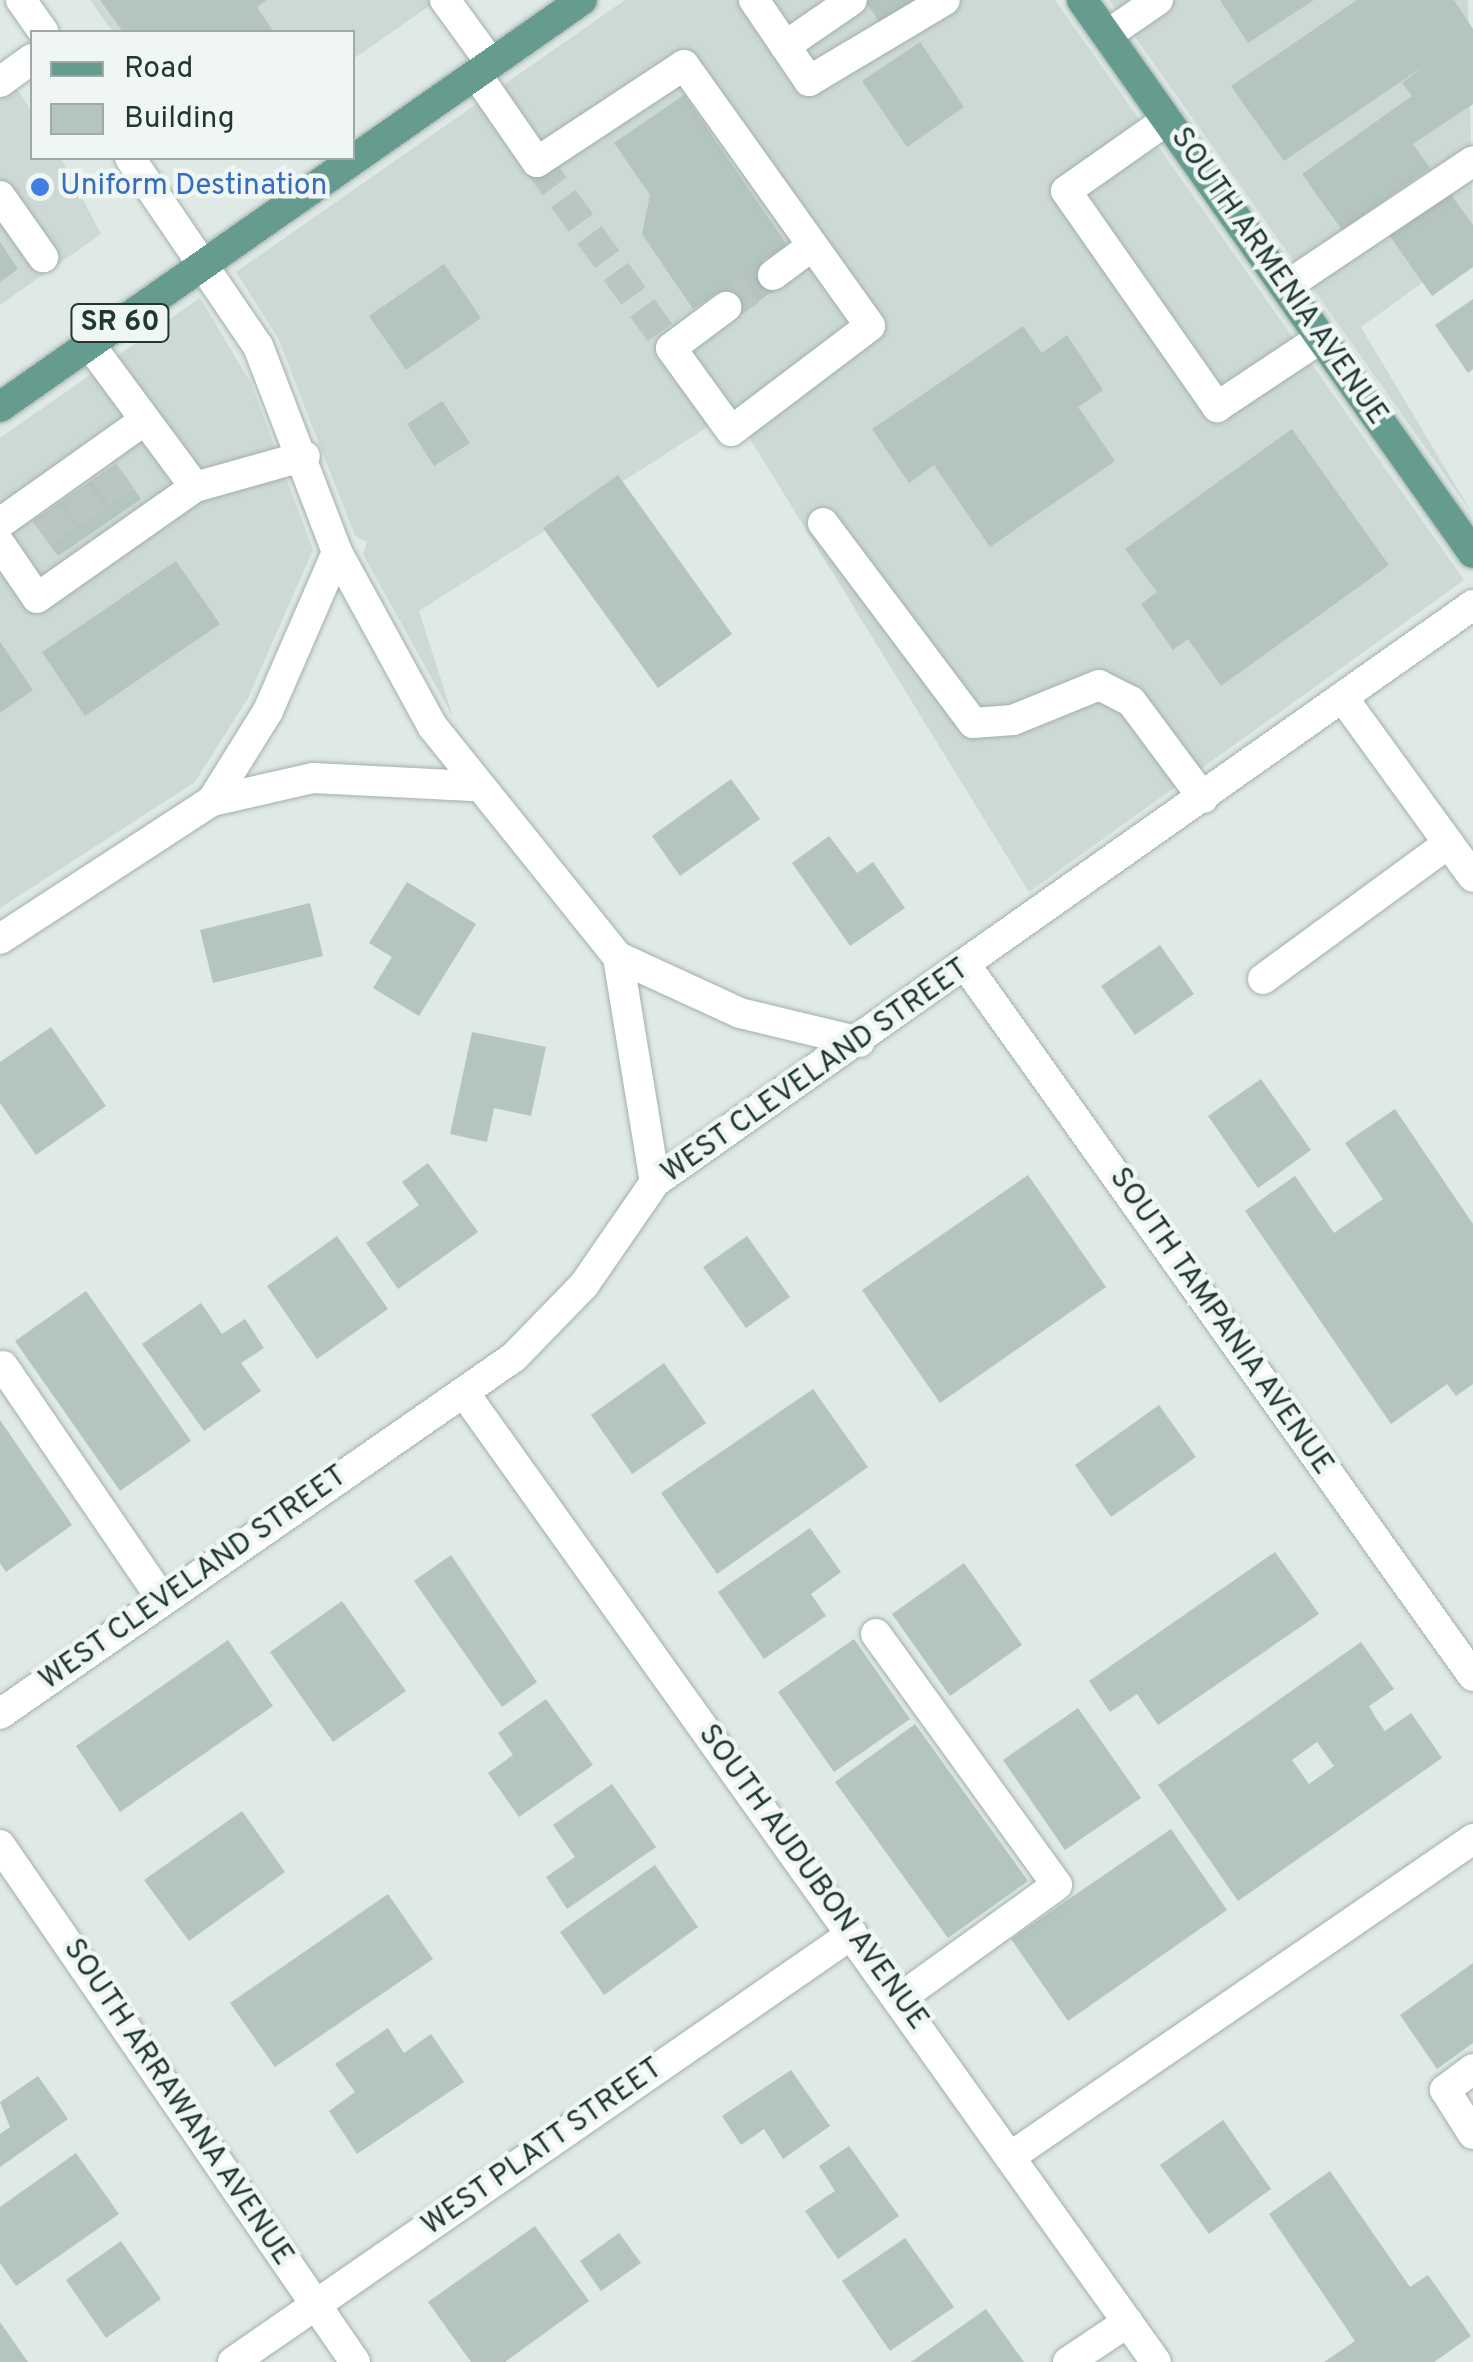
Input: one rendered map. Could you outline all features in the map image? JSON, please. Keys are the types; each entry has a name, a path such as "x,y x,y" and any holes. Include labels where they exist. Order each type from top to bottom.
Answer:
{"main road":[{"name":"SR 60","path":"355,159 582,0"},
{"name":"SOUTH ARMENIA AVENUE","path":"1082,0 1473,553"},
{"name":"SR 60","path":"0,407 353,160"}],"street":[{"path":"21,0 42,30"},
{"path":"444,0 536,162 684,65 870,326 732,430 671,348 726,307"},
{"path":"754,0 809,80 863,42 870,52 945,0"},
{"path":"786,46 852,0"},
{"path":"1107,35 1158,0"},
{"path":"0,82 30,61"},
{"path":"1167,120 1066,191 1216,407 1321,338"},
{"path":"131,160 258,346 305,456 338,552 472,786 618,956 740,1013 860,1042"},
{"path":"1285,288 1473,161"},
{"path":"0,196 43,257"},
{"path":"773,275 812,246"},
{"path":"90,344 195,488"},
{"path":"0,523 40,505 98,465 145,420"},
{"path":"0,544 37,598 77,556 135,516 195,488 305,456"},
{"path":"823,523 973,723 1013,720 1099,685 1130,701 1203,798"},
{"path":"212,801 268,711 338,552"},
{"name":"WEST CLEVELAND STREET","path":"0,1714 161,1598 466,1394 584,1285 655,1182 967,967 1473,605"},
{"path":"1343,698 1473,877"},
{"path":"0,939 212,801 313,778 472,786"},
{"path":"1263,979 1449,843"},
{"path":"618,956 655,1182"},
{"name":"SOUTH TAMPANIA AVENUE","path":"967,967 1473,1676"},
{"path":"3,1366 161,1598"},
{"name":"SOUTH AUDUBON AVENUE","path":"466,1394 1156,2362"},
{"path":"876,1634 1057,1885 899,1999"},
{"path":"1010,2157 1473,1839"},
{"name":"SOUTH ARRAWANA AVENUE","path":"0,1844 354,2362"},
{"name":"WEST PLATT STREET","path":"233,2362 852,1934"},
{"path":"1473,2069 1445,2090 1473,2134"},
{"path":"1068,2362 1128,2322"}],"shaded area":[{"path":"90,0 438,0 355,58 355,30 112,30"},
{"path":"625,0 1055,0 1464,580 1029,892 733,411 419,611 453,717 363,554 367,542 355,536 278,338 236,272"},
{"path":"1109,0 1468,0 1473,246 1361,327 1473,515"},
{"name":"Uniform Destination","path":"0,63 30,109 30,160 62,160 101,234 0,305"},
{"path":"200,298 251,383 313,550 248,698 195,782 0,908 0,438"}],"building":[{"path":"100,0 267,0 257,7 272,30 122,30"},
{"path":"864,0 925,0 884,28"},
{"path":"1220,0 1314,0 1248,43"},
{"path":"1357,0 1454,0 1473,29 1473,104 1413,144 1430,168 1342,230 1302,174 1412,96 1402,83 1424,66 1284,161 1231,86"},
{"path":"920,42 964,107 907,147 862,81"},
{"path":"684,95 787,245 763,261 780,286 733,319 717,293 693,309 642,234 650,195 614,143"},
{"path":"1447,189 1473,225 1473,267 1432,296 1387,232"},
{"path":"0,242 18,269 0,282"},
{"path":"444,264 481,318 406,370 369,316"},
{"path":"1473,299 1473,369 1468,373 1435,325"},
{"path":"1023,326 1042,353 1067,335 1103,390 1078,407 1115,461 990,547 934,465 909,483 872,429"},
{"path":"442,401 470,443 434,466 407,424"},
{"path":"1292,429 1389,565 1221,686 1188,639 1173,650 1141,604 1157,592 1125,549"},
{"path":"116,464 141,499 58,556 33,521"},
{"path":"618,475 732,634 658,688 543,528"},
{"path":"176,561 220,624 85,716 42,652"},
{"path":"0,642 33,690 0,713"},
{"path":"731,779 760,819 680,876 652,836"},
{"path":"829,836 857,873 873,862 905,908 850,946 792,863"},
{"path":"407,882 476,924 419,1016 373,988 392,957 369,943"},
{"path":"310,903 323,956 213,983 200,930"},
{"path":"1160,945 1194,994 1135,1035 1101,986"},
{"path":"51,1027 106,1106 36,1155 0,1103 0,1062"},
{"path":"472,1032 546,1047 531,1116 494,1108 487,1142 450,1134"},
{"path":"1261,1079 1311,1150 1258,1188 1208,1116"},
{"path":"1395,1109 1473,1224 1473,1384 1456,1396 1447,1384 1391,1424 1245,1211 1295,1176 1334,1233 1383,1199 1345,1143"},
{"path":"428,1163 478,1232 398,1289 366,1243 419,1205 402,1182"},
{"path":"1028,1175 1106,1287 940,1403 862,1290"},
{"path":"337,1236 388,1309 317,1359 267,1286"},
{"path":"747,1236 790,1297 746,1328 703,1267"},
{"path":"86,1291 191,1441 120,1491 15,1341"},
{"path":"201,1303 222,1334 245,1319 264,1348 241,1363 261,1391 204,1431 142,1344"},
{"path":"664,1363 706,1423 632,1474 591,1415"},
{"path":"813,1389 868,1467 717,1574 661,1493"},
{"path":"1159,1405 1196,1457 1111,1517 1075,1465"},
{"path":"0,1420 72,1525 6,1572 0,1563"},
{"path":"810,1528 841,1572 811,1594 826,1616 764,1659 718,1592"},
{"path":"1275,1552 1319,1614 1158,1725 1137,1694 1110,1712 1089,1681"},
{"path":"451,1555 537,1682 502,1707 414,1581"},
{"path":"964,1563 1022,1645 950,1696 892,1614"},
{"path":"342,1601 406,1691 333,1742 270,1652"},
{"path":"854,1639 910,1719 834,1772 778,1692"},
{"path":"228,1640 273,1706 120,1812 76,1746"},
{"path":"1361,1642 1394,1689 1369,1706 1377,1720 1385,1731 1411,1713 1442,1758 1238,1901 1158,1785","holes":["1317,1742 1334,1766 1309,1784 1292,1760"]},
{"path":"546,1699 593,1765 519,1817 488,1773 513,1755 498,1733"},
{"path":"1078,1708 1141,1798 1065,1850 1003,1760"},
{"path":"915,1724 1028,1881 948,1938 835,1782"},
{"path":"612,1784 656,1847 567,1909 546,1877 575,1857 553,1825"},
{"path":"242,1811 285,1872 189,1941 144,1880"},
{"path":"1171,1829 1227,1910 1068,2021 1011,1939"},
{"path":"655,1865 698,1927 604,1995 560,1932"},
{"path":"388,1894 433,1959 275,2067 230,2003"},
{"path":"1473,1963 1473,2043 1437,2069 1400,2015"},
{"path":"388,2028 404,2053 431,2034 464,2082 357,2154 329,2111 355,2092 335,2064"},
{"path":"791,2070 830,2126 783,2159 764,2129 741,2145 722,2116"},
{"path":"38,2076 68,2119 0,2167 0,2134 10,2127 0,2102"},
{"path":"1223,2120 1271,2189 1209,2234 1160,2165"},
{"path":"849,2146 899,2216 838,2259 805,2211 835,2191 819,2166"},
{"path":"76,2153 119,2214 16,2286 0,2263 0,2207"},
{"path":"1330,2171 1410,2287 1428,2275 1471,2336 1434,2362 1324,2362 1355,2341 1269,2214"},
{"path":"535,2226 589,2301 505,2362 471,2362 428,2302"},
{"path":"619,2233 641,2263 601,2291 580,2261"},
{"path":"905,2238 954,2307 890,2351 842,2281"},
{"path":"121,2241 161,2299 106,2338 66,2280"},
{"path":"986,2309 1024,2362 911,2362"},
{"path":"0,2322 28,2362 0,2362"}],"tunnel":[{"path":"537,162 671,348"},
{"path":"726,307 773,275"},
{"path":"104,472 129,507"},
{"path":"75,493 99,527"},
{"path":"45,513 70,547"}],"place":[{"name":"Uniform Destination","path":"40,187"}]}
